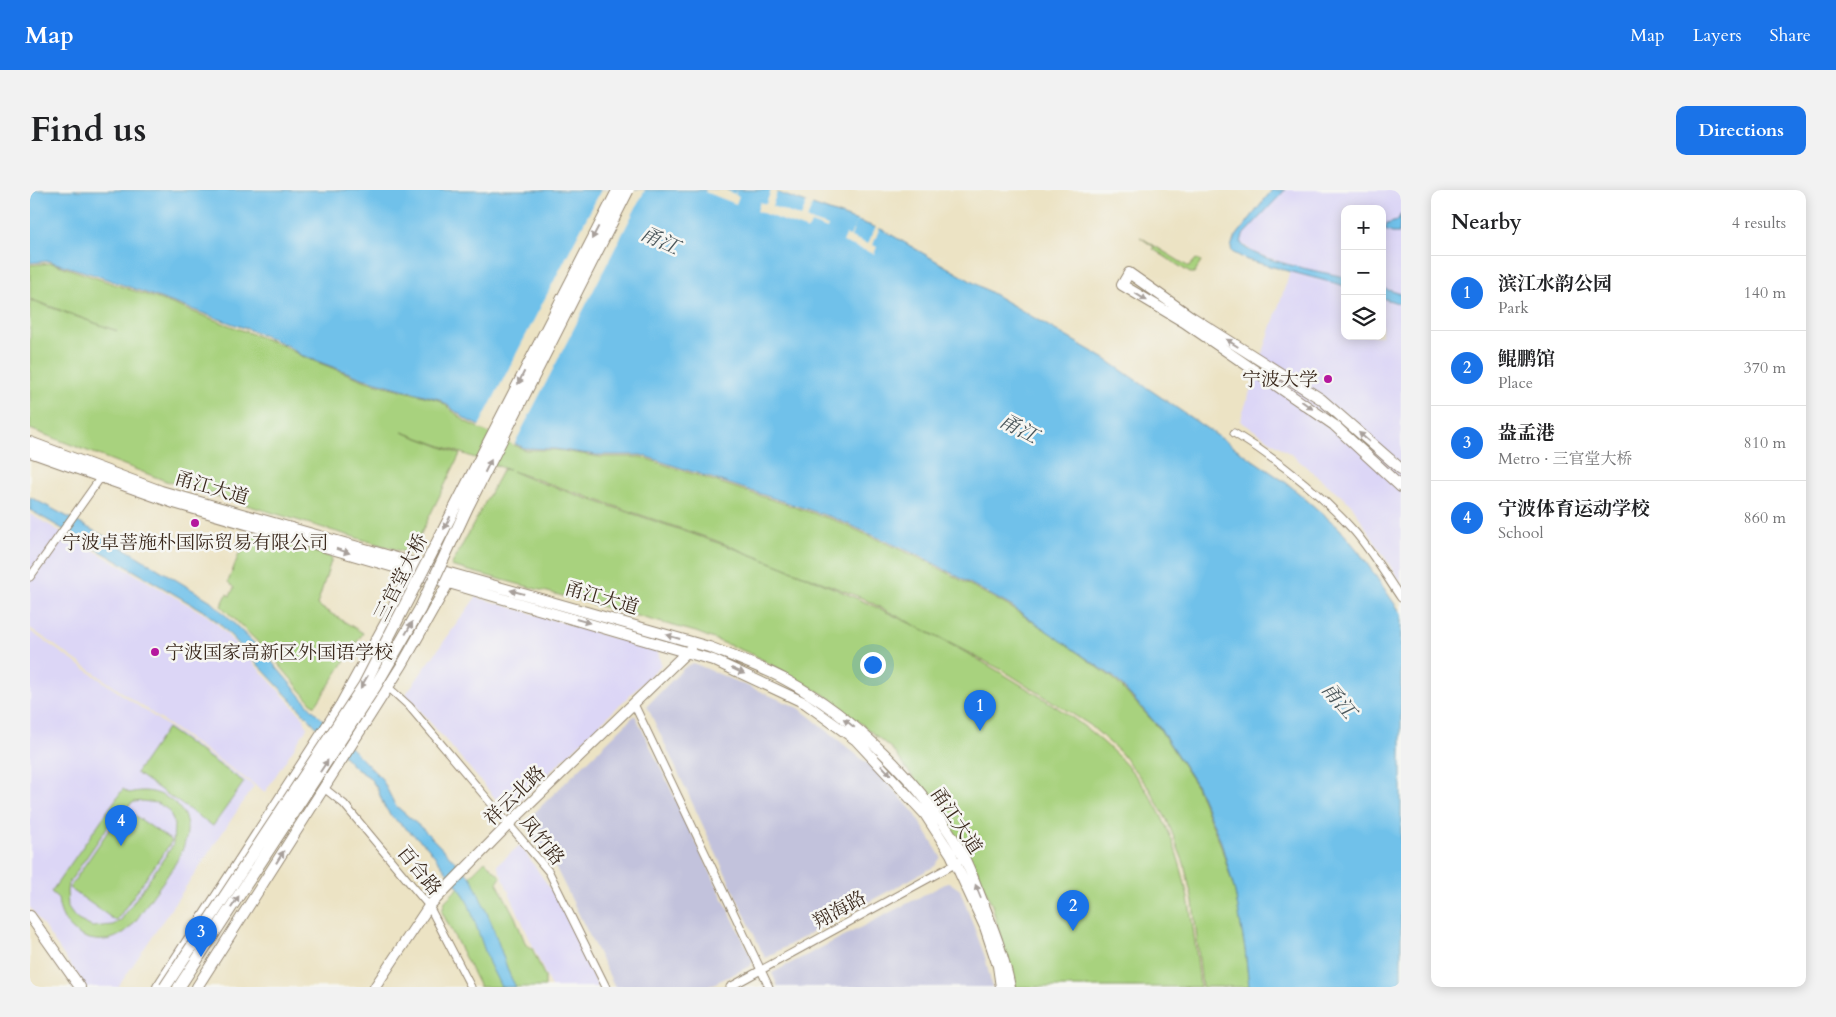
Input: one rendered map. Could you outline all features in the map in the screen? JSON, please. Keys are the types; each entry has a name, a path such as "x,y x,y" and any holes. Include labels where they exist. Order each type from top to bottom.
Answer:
{"main road":[{"name":"三官堂大桥","path":"165,987 364,685 618,190"},
{"name":"三官堂大桥","path":"179,987 375,687 415,617 477,488 628,190"},
{"path":"1401,469 1321,400 1190,316 1129,273 1122,285 1184,322 1334,424 1401,487"},
{"name":"甬江大道","path":"30,442 161,491 412,566 449,583 713,660 805,703 856,740 925,814 960,862 1003,953 1010,987"},
{"name":"甬江大道","path":"30,452 174,503 412,566 454,573 696,644 754,665 787,681 849,722 922,796 960,849 960,862 998,966 1001,987"},
{"path":"158,987 341,704 412,566"},
{"path":"197,987 388,687 454,573"},
{"name":"祥云北路","path":"374,987 429,906 509,824 696,644"},
{"path":"30,916 80,987"}],"street":[{"path":"1234,433 1269,455 1298,478 1355,532 1401,598"},
{"path":"30,578 101,477"},
{"name":"凤竹路","path":"388,687 409,706 549,872 606,987"},
{"path":"634,704 769,987"},
{"name":"百合路","path":"324,788 344,804 429,906 471,987"},
{"name":"翔海路","path":"730,987 960,862"}],"shaded area":[{"name":"宁波大学","path":"1279,190 1401,190 1401,583 1351,504 1292,455 1240,421 1292,266 1255,253 1239,242 1246,226"},
{"name":"宁波国家高新区外国语学校","path":"30,514 206,615 218,625 304,718 307,728 265,792 30,628"},
{"path":"476,597 648,648 658,652 661,665 514,807 502,806 406,694"},
{"path":"30,631 254,786 118,987 86,987 30,907"},
{"path":"693,663 799,708 880,774 915,814 941,857 935,866 765,958 647,706 684,668"},
{"path":"635,715 753,961 750,966 707,987 615,987 558,872 528,828 530,817"},
{"path":"520,845 559,901 598,987 551,987 497,865"},
{"path":"949,882 960,890 985,957 992,987 778,987 772,973"}],"green space":[{"path":"1140,237 1189,267 1196,259 1201,262 1194,273 1190,273 1153,249 1154,247"},
{"path":"52,263 167,302 284,346 301,356 366,381 439,400 466,422 525,450 556,450 600,457 641,457 834,520 924,560 1010,607 1056,637 1114,679 1159,728 1195,784 1220,843 1235,892 1245,949 1249,987 1202,987 1193,902 1184,863 1167,820 1148,787 1120,752 1090,725 1004,671 862,598 803,575 909,623 979,660 1052,704 1088,730 1121,760 1150,796 1172,841 1180,864 1191,913 1200,987 1014,987 992,905 976,868 959,840 892,749 830,698 754,655 696,632 451,566 503,469 509,470 402,432 460,454 411,554 166,481 30,429 30,300 117,331 30,299 30,265","holes":["512,471 714,540 794,571 671,526 536,481"]},
{"path":"248,531 297,545 332,558 317,605 363,633 316,705 313,705 271,655 221,606 227,594 230,596 234,588 228,582"},
{"path":"167,728 244,782 213,826 136,773"},
{"path":"123,789 129,793 145,791 160,794 181,810 186,822 187,835 183,848 177,861 138,918 125,932 105,940 90,939 80,935 64,919 58,898 51,892","holes":["134,802 157,803 169,810 174,823 173,845 121,920 113,925 92,927 78,920 68,908 68,884 117,813"]},
{"path":"124,808 172,841 116,921 69,888"},
{"path":"485,861 501,877 497,883 515,917 526,945 532,948 545,977 545,987 480,987 442,912 445,901"}],"water":[{"name":"甬江","path":"30,190 770,190 883,230 1105,359 1288,484 1339,528 1359,552 1401,613 1401,987 1249,987 1245,949 1235,892 1221,842 1196,784 1159,727 1115,678 1011,606 924,558 834,518 641,455 597,455 555,449 524,448 467,420 439,399 365,379 301,355 286,345 253,331 95,275 49,261 30,263"},
{"path":"1272,190 1285,190 1243,235 1241,243 1247,249 1272,260 1341,276 1341,285 1247,260 1232,252 1231,247 1234,239"},
{"path":"1401,214 1399,233 1386,230 1387,224 1397,221"},
{"path":"1386,289 1401,294 1401,304 1386,299"},
{"path":"30,497 102,535 211,601 266,655 311,708 382,779 395,805 424,830 472,879 516,987 501,987 489,963 469,905 462,892 427,846 392,817 369,777 355,768 219,623 205,612 30,510"}],"pier":[{"path":"601,190 645,190 514,445 478,428"},
{"path":"706,190 726,190 734,194 737,190 735,195 739,196 736,204 705,192"},
{"path":"771,190 778,190 772,206 801,217 807,201 813,203 807,219 828,226 827,229 811,223 808,230 757,211 760,202 766,204"},
{"path":"857,219 851,237 868,244 876,226 880,227 873,245 877,247 874,254 843,242 846,235 850,236"}],"place":[{"name":"宁波大学","path":"1328,379"},
{"name":"宁波卓菩施朴国际贸易有限公司","path":"195,523"},
{"name":"宁波国家高新区外国语学校","path":"155,652"},
{"name":"滨江水韵公园","path":"980,731"},
{"name":"宁波体育运动学校","path":"121,846"},
{"name":"鲲鹏馆","path":"1073,931"},
{"name":"盎孟港","path":"201,957"}]}
